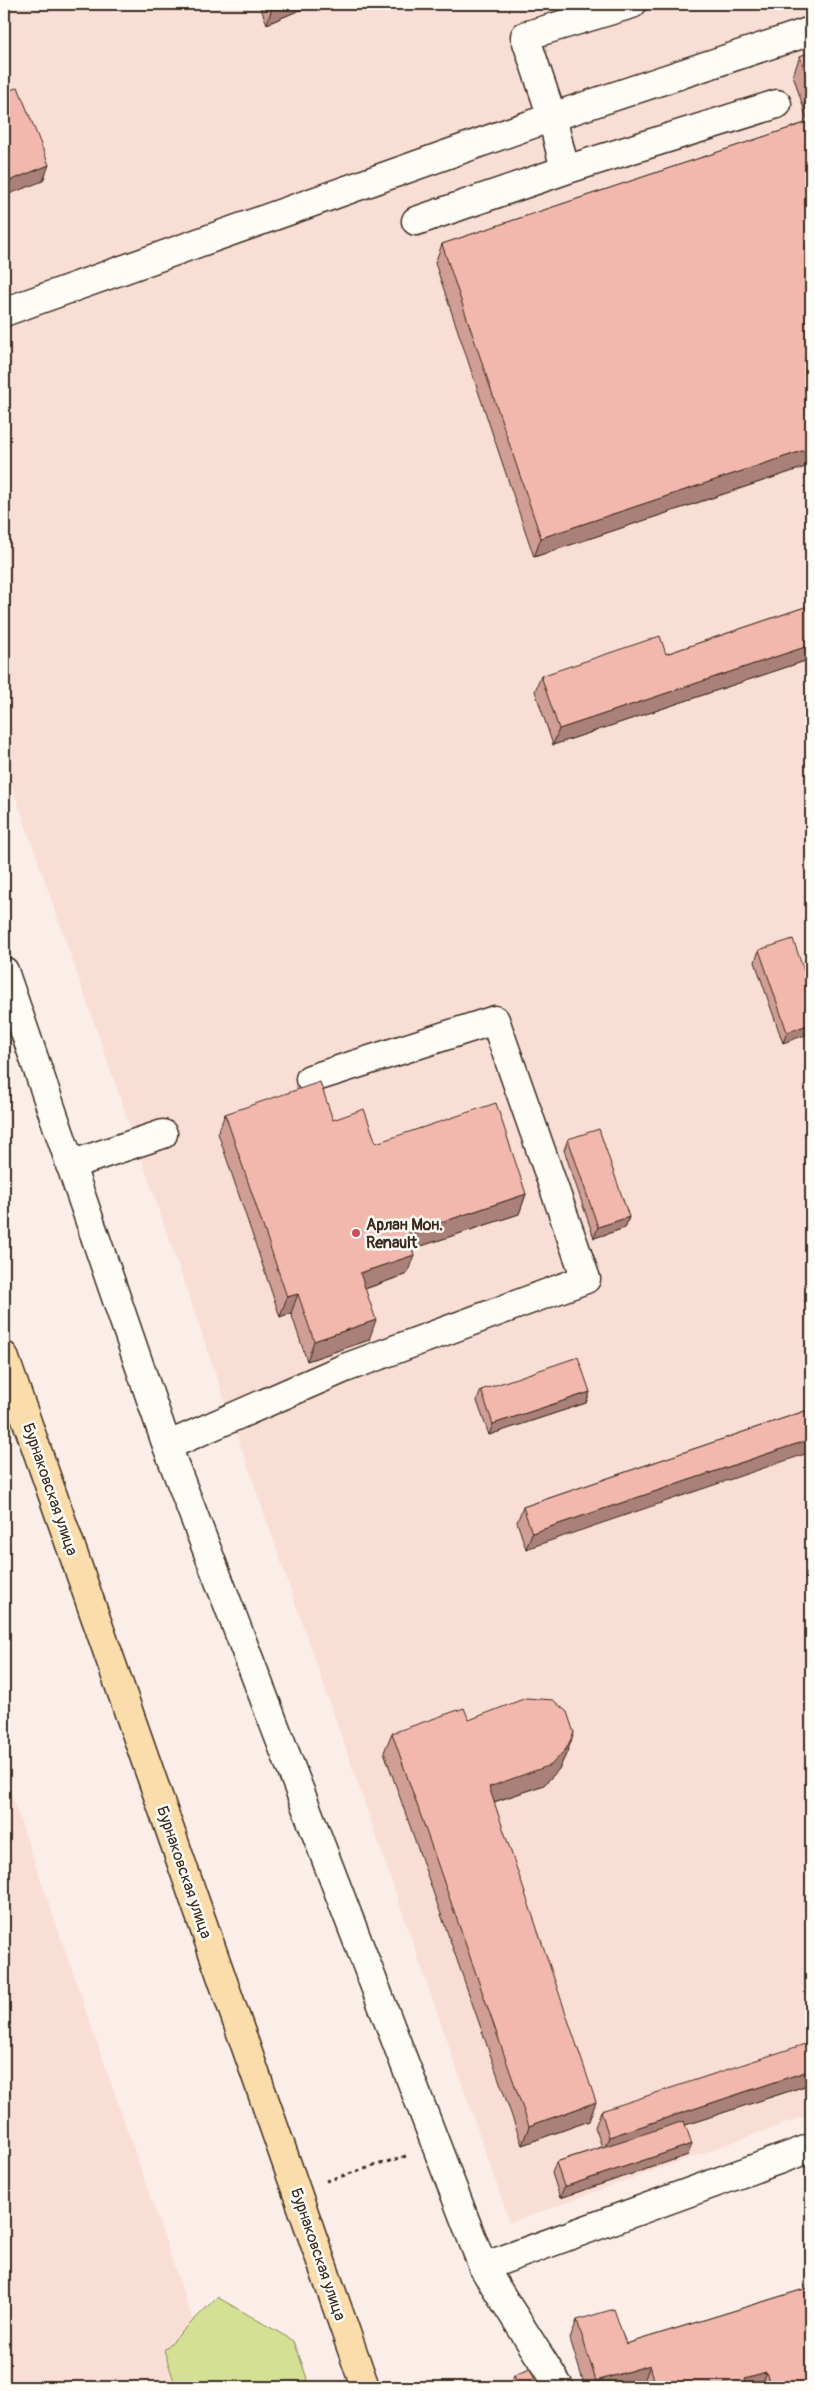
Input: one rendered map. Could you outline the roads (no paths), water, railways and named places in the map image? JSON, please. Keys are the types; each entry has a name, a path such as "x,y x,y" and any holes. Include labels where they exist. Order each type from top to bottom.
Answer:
{"main road":[{"name":"Бурнаковская улица","path":"4,1356 366,2387"}],"lane":[{"path":"565,170 552,117 525,36 632,4"},
{"path":"4,312 552,117 811,30"},
{"path":"416,221 565,170 777,104"},
{"path":"4,971 167,1446 438,2147 482,2267 559,2387"},
{"path":"167,1446 345,1368 586,1279 496,1020 310,1079"},
{"path":"70,1165 163,1134"},
{"path":"482,2267 811,2148"}],"place":[{"name":"Арлан Мон. Renault","path":"356,1233"}]}
